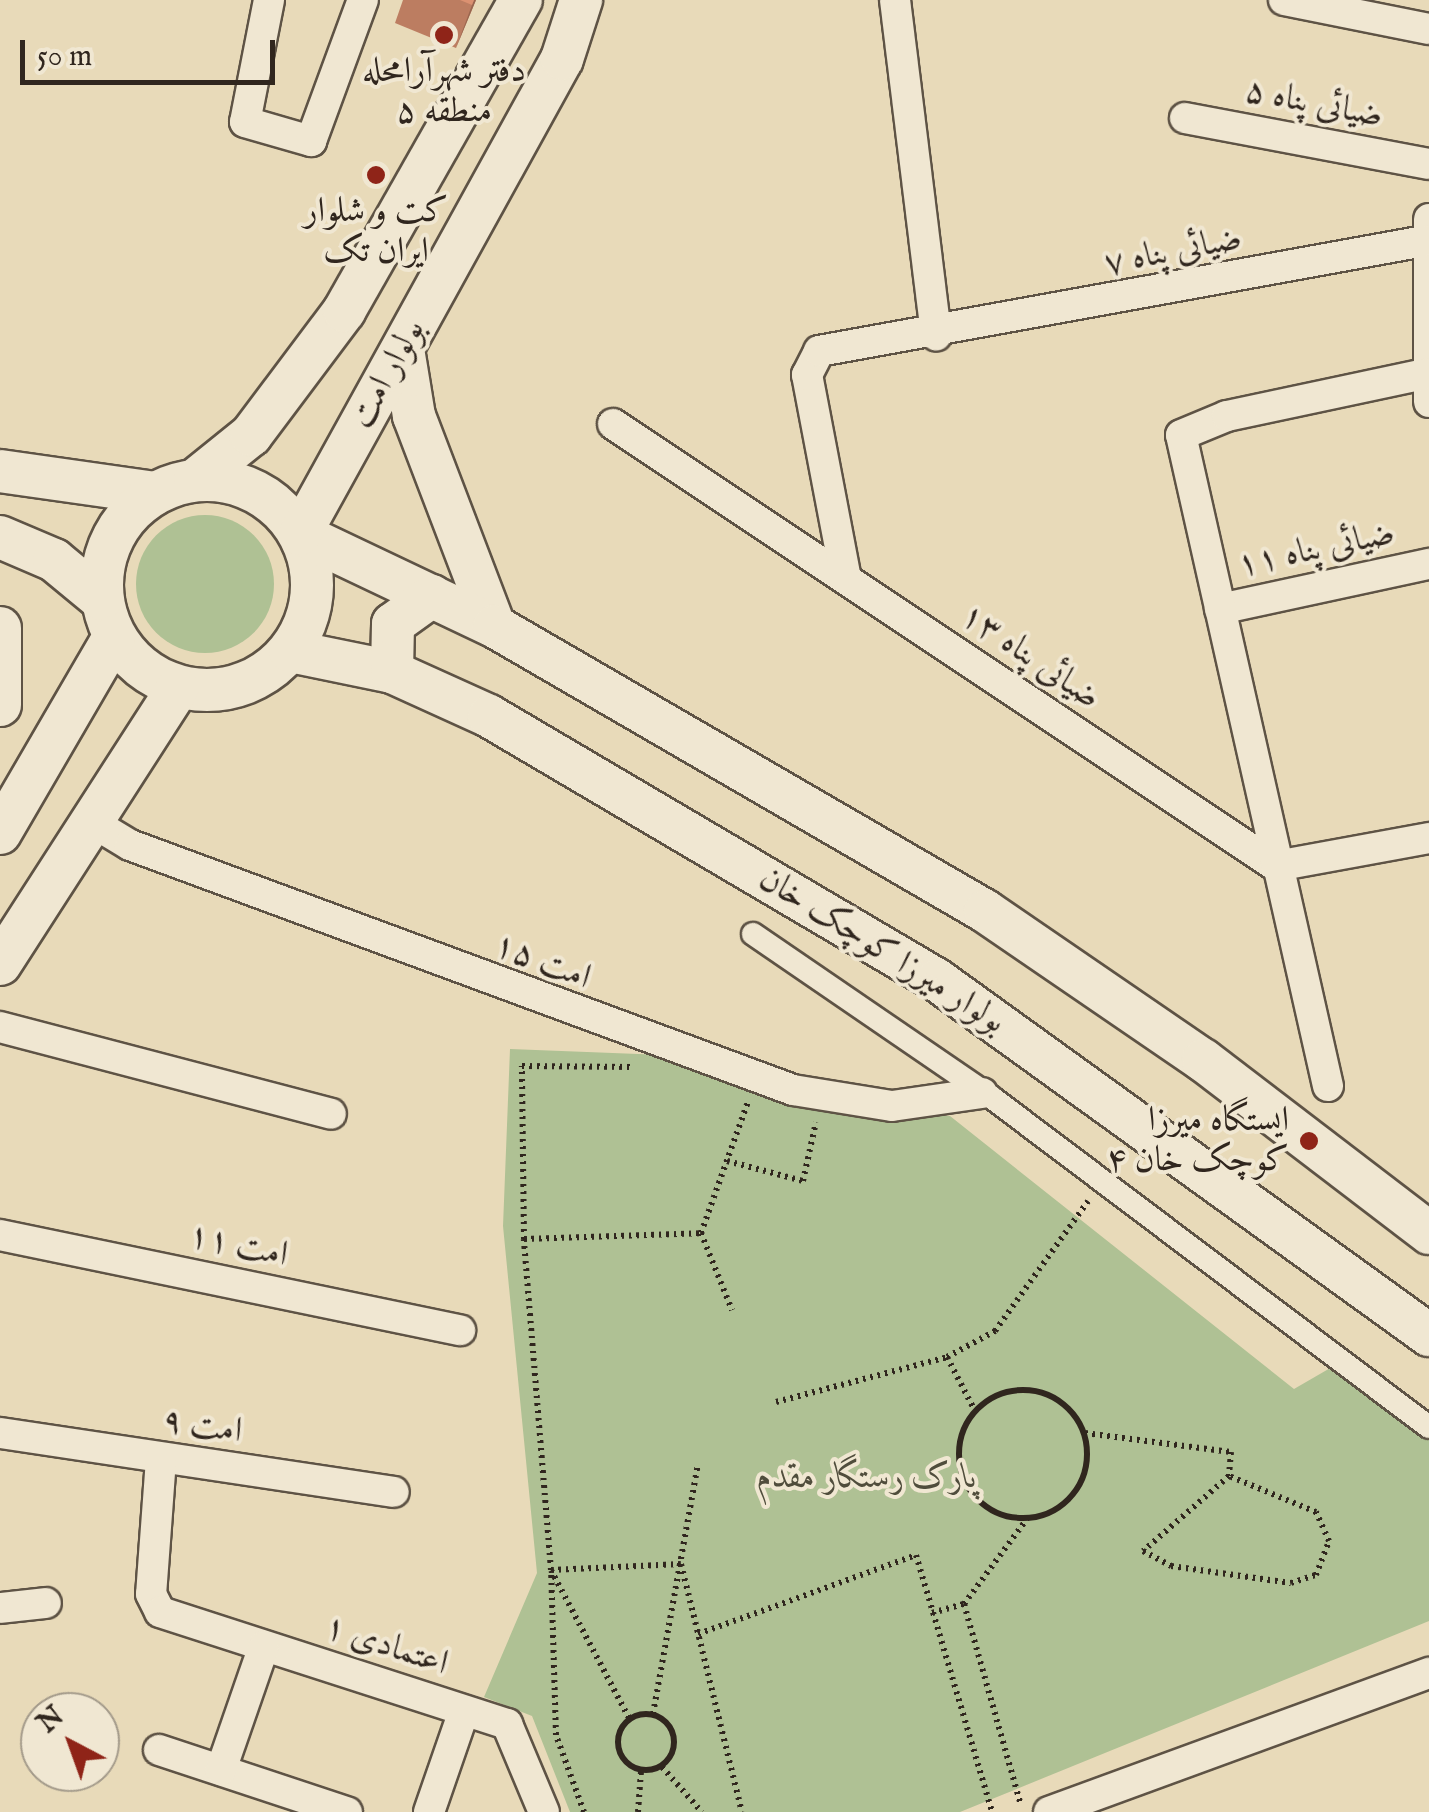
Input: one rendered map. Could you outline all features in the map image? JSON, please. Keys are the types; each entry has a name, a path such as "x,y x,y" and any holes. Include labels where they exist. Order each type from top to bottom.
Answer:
{"main road":[{"name":"بولوار امت","path":"195,480 251,435 344,311 520,0"},
{"name":"بولوار امت","path":"300,534 562,59 581,0"},
{"path":"403,348 414,416 494,626"},
{"path":"0,471 155,493"},
{"path":"0,537 54,560 107,618 141,669 178,688 220,691 260,678 290,652 310,614 313,573 300,534 274,502 237,483 195,480 155,493 124,519 104,556 107,618 0,833"},
{"path":"300,534 494,626 985,912 1204,1060 1429,1233"},
{"path":"392,672 393,624 432,596"},
{"path":"0,628 0,705"},
{"name":"بولوار میرزا کوچک خان","path":"290,652 392,672 489,716 937,980 1429,1335"},
{"path":"0,964 178,688"}],"street":[{"path":"269,0 246,122 311,141 363,0"},
{"path":"895,0 936,336"},
{"path":"1284,0 1429,29"},
{"name":"ضیائی پناه ۵","path":"1185,118 1429,164"},
{"path":"1328,1086 1181,436 1227,416 1427,388 1427,230"},
{"name":"ضیائی پناه ۷","path":"846,580 809,362 818,351 936,336 1427,230"},
{"name":"ضیائی پناه ۱۳","path":"613,424 1276,866"},
{"name":"ضیائی پناه ۱۱","path":"1220,609 1429,564"},
{"name":"امت ۱۵","path":"92,822 148,852 793,1090 892,1106 982,1093"},
{"path":"1276,866 1429,838"},
{"path":"753,934 1104,1179 1429,1427"},
{"path":"0,1028 331,1114"},
{"name":"امت ۱۱","path":"0,1235 460,1330"},
{"name":"امت ۹","path":"0,1433 394,1492"},
{"name":"اعتمادی ۱","path":"161,1459 154,1606 264,1646 507,1724 544,1812"},
{"path":"0,1608 46,1604"},
{"path":"221,1770 264,1646"},
{"path":"1049,1812 1429,1673"},
{"path":"429,1812 464,1711"},
{"path":"159,1750 347,1812"}],"path":[{"path":"584,1812 556,1735 552,1570 524,1240 522,1066 653,1067"},
{"path":"733,1094 766,1104"},
{"path":"732,1310 701,1233 749,1099"},
{"path":"727,1161 803,1180 818,1116 800,1112"},
{"path":"776,1402 947,1357 995,1331 1104,1179"},
{"path":"524,1240 701,1233"},
{"path":"947,1357 975,1411"},
{"path":"932,1613 964,1604 1027,1519 1068,1502 1084,1478 1085,1434 1070,1408 1030,1389 975,1411 960,1443 962,1477 983,1505 1027,1519"},
{"path":"1085,1434 1231,1452 1229,1476 1143,1551 1172,1566 1291,1583 1316,1575 1329,1541 1316,1512 1229,1476"},
{"path":"654,1714 698,1465"},
{"path":"698,1634 916,1555 992,1812"},
{"path":"552,1570 680,1564"},
{"path":"680,1564 742,1812"},
{"path":"552,1570 630,1718"},
{"path":"964,1604 1025,1812"},
{"path":"654,1714 672,1727 675,1749 662,1767 641,1771 622,1759 618,1737 630,1718 654,1714"},
{"path":"662,1767 702,1812"},
{"path":"638,1812 641,1771"}],"green space":[{"path":"205,515 231,520 254,535 269,558 274,584 269,610 254,633 231,648 205,653 179,648 156,633 141,610 136,584 141,558 156,535 179,520"},
{"name":"پارک رستگار مقدم","path":"510,1049 664,1055 821,1105 950,1116 1294,1389 1332,1367 1429,1436 1429,1621 960,1812 570,1812 532,1716 484,1697 537,1573 503,1226"}],"place":[{"name":"دفتر شهرآرامحله منطقه ۵","path":"444,35"},
{"name":"کت و شلوار ایران تک","path":"376,175"},
{"name":"ایستگاه میرزا کوچک خان ۴","path":"1309,1141"}]}
